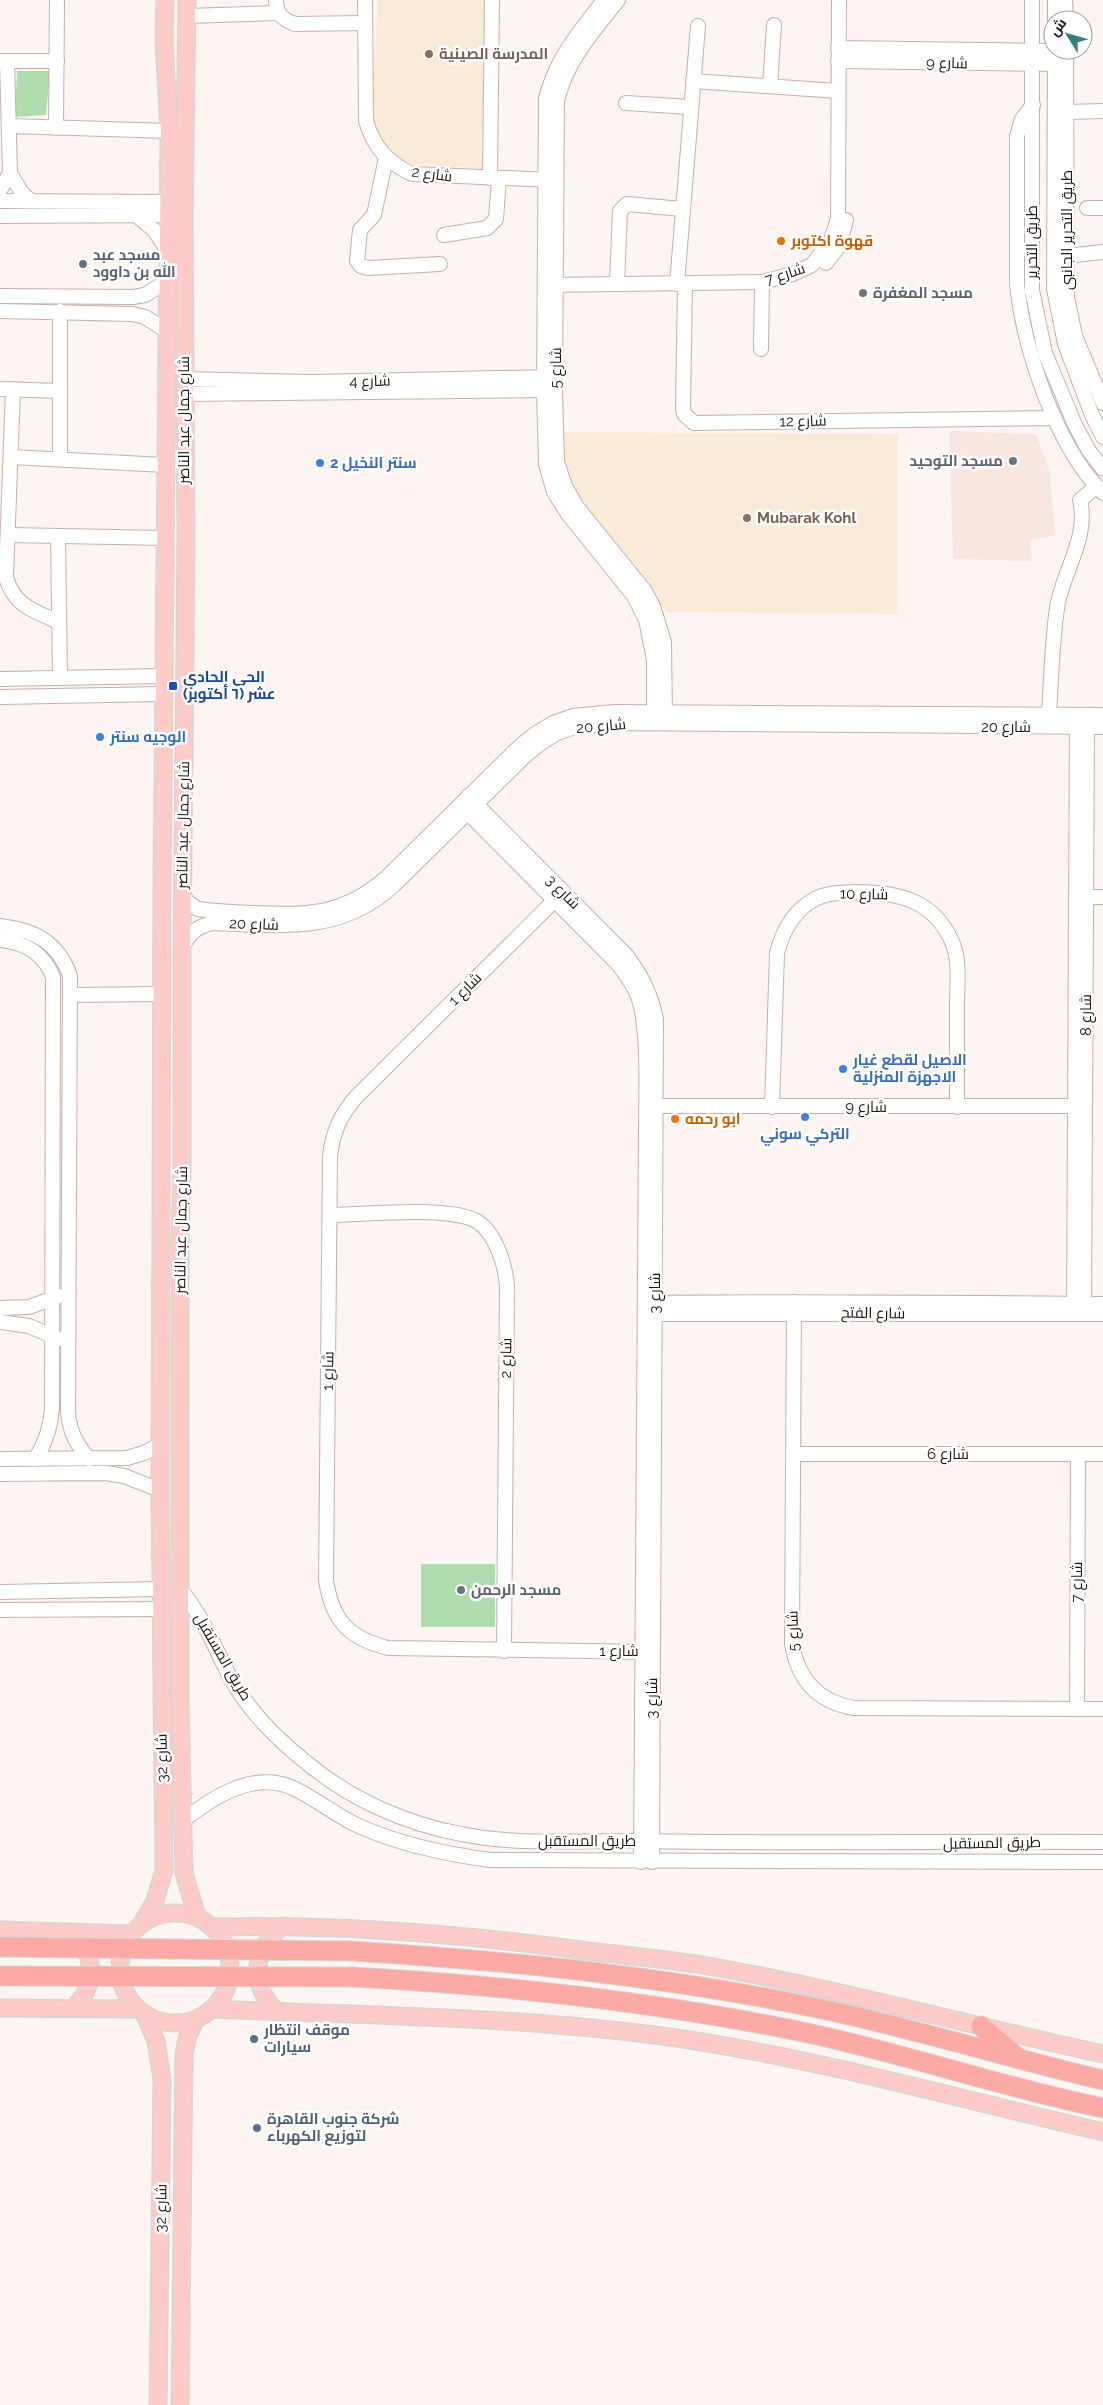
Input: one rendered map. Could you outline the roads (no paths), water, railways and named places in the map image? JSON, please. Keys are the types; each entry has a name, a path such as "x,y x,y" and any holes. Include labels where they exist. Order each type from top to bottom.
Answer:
{"highway":[{"path":"0,1948 352,1951 515,1963 606,1974 754,1996 906,2029 1022,2061 1103,2080"},
{"path":"0,1976 352,1977 514,1988 737,2020 858,2044 1018,2088 1103,2108"},
{"path":"981,2026 1022,2061"}],"main road":[{"name":"شارع جمال عبد الناصر","path":"160,1589 161,994 169,131 164,41 165,0"},
{"name":"شارع جمال عبد الناصر","path":"180,1589 187,8"},
{"path":"164,41 168,36 174,34 181,35 186,40"},
{"path":"161,1149 171,1155 182,1150"},
{"path":"162,1192 173,1184 182,1190"},
{"name":"شارع 32","path":"137,1929 155,1901 164,1870 160,1589"},
{"name":"شارع 32","path":"180,1589 184,1873 197,1916"},
{"path":"164,1870 173,1875 184,1873"},
{"path":"0,1930 69,1932 137,1929 169,1912 197,1916 214,1927 224,1942 231,1968 224,1995 212,2009 196,2019 170,2023 142,2012 73,2008 0,2008"},
{"path":"214,1927 283,1926 392,1930 484,1938 696,1964 796,1984 1103,2054"},
{"path":"278,2012 263,1994 258,1980 258,1965 266,1942 283,1926"},
{"path":"137,1929 122,1950 120,1968 126,1994 142,2012"},
{"path":"69,1932 84,1948 91,1969 87,1991 73,2008"},
{"path":"212,2009 374,2014 541,2023 694,2041 839,2067 1103,2132"},
{"name":"شارع 32","path":"142,2012 156,2041 162,2080 158,2405"},
{"name":"شارع 32","path":"180,2405 184,2056 187,2038 196,2019"}],"street":[{"path":"56,128 57,0"},
{"name":"شارع 2","path":"365,0 366,121 370,135 386,158 396,167 412,174 550,180"},
{"path":"444,235 487,228 496,219 492,0"},
{"name":"شارع 5","path":"604,0 559,60 551,79 546,100 550,180 551,285 550,384 546,464 554,492 568,514 634,596 642,611 652,645 660,718"},
{"name":"شارع 5","path":"550,180 561,84 574,57 618,0"},
{"name":"شارع 7","path":"551,285 762,282 793,274 812,265 819,258 836,230 839,201 839,0"},
{"name":"طريق التحرير","path":"1032,0 1031,258 1036,316 1045,353 1071,417 1089,451 1103,469"},
{"path":"187,8 277,7 285,21 295,24 365,23"},
{"path":"770,86 774,24"},
{"path":"681,284 682,209 698,26"},
{"name":"شارع 9","path":"838,55 1043,56"},
{"name":"طريق التحرير","path":"1058,60 1061,166 1054,289 1057,314 1076,376 1103,436"},
{"name":"طريق التحرير الجانبى","path":"1059,60 1068,112 1061,166 1066,256 1066,297 1071,323 1082,355 1103,403"},
{"path":"31,201 15,183 10,173 9,126 3,61 57,61"},
{"path":"692,81 838,91"},
{"path":"626,103 690,107"},
{"path":"1033,105 1022,119 1017,136 1017,284 1025,333 1033,362 1055,418 1074,454 1100,490 1080,500 1083,516 1080,537 1057,608 1049,716"},
{"path":"1068,112 1103,112"},
{"path":"9,126 169,131"},
{"path":"386,158 374,215 360,230 357,261 361,266 368,268 440,264"},
{"path":"0,190 10,173"},
{"path":"0,201 168,208"},
{"path":"617,284 620,211 622,206 627,204 682,209"},
{"path":"0,216 136,215 168,208"},
{"path":"1087,208 1103,208"},
{"path":"136,215 154,230 167,250"},
{"path":"1066,256 1103,252"},
{"path":"0,296 133,297 145,295 167,281"},
{"path":"761,349 762,282"},
{"name":"شارع 12","path":"681,284 683,408 688,420 694,423 1055,418"},
{"path":"132,314 133,297"},
{"path":"0,310 132,314 145,317 167,331"},
{"path":"60,311 60,459"},
{"name":"شارع 4","path":"184,386 550,384"},
{"path":"59,622 26,607 16,600 9,589 6,578 11,457 7,389 60,391"},
{"path":"11,457 165,464"},
{"path":"8,535 165,538"},
{"path":"58,536 60,678"},
{"path":"0,679 163,676"},
{"path":"0,697 163,694"},
{"name":"شارع 20","path":"182,946 189,934 199,926 212,923 304,925 351,915 380,898 519,747 552,722 573,716 593,713 660,718 1082,722 1103,715"},
{"name":"شارع 20","path":"660,718 1049,716 1103,727"},
{"name":"شارع 8","path":"1079,1309 1082,722"},
{"name":"شارع 20","path":"182,895 198,909 210,911 303,914 340,907 373,890 468,804"},
{"name":"شارع 3","path":"468,804 559,896 631,980 644,1018 651,1106 649,1309 655,1493 647,1652 646,1862"},
{"name":"شارع 10","path":"772,1107 777,953 782,934 802,908 816,899 833,893 883,892 905,897 928,911 947,933 953,945 957,971 957,1107"},
{"name":"شارع 1","path":"559,896 359,1093 341,1114 332,1134 330,1156 326,1580 329,1601 339,1620 353,1634 369,1643 388,1648 647,1652"},
{"path":"1082,897 1103,897"},
{"path":"0,930 16,928 35,935 50,944 64,958 70,976 68,1413 70,1430 77,1446 95,1463 160,1490"},
{"path":"0,930 39,954 49,964 53,977 50,1427 44,1444 35,1459"},
{"path":"71,995 161,994"},
{"name":"شارع 9","path":"651,1106 1081,1106"},
{"name":"شارع 2","path":"330,1216 433,1213 464,1216 479,1223 489,1234 500,1256 507,1278 504,1651"},
{"path":"0,1322 16,1316 29,1307 69,1292"},
{"name":"شارع الفتح","path":"1079,1309 1103,1304"},
{"path":"0,1308 52,1336 69,1342"},
{"name":"شارع 5","path":"794,1308 792,1644 795,1661 801,1676 824,1699 840,1706 854,1708 1103,1709"},
{"name":"شارع الفتح","path":"649,1309 1079,1309 1103,1314"},
{"path":"0,1474 127,1458 144,1453 160,1444"},
{"name":"شارع 6","path":"792,1454 1103,1454"},
{"name":"شارع 7","path":"1077,1709 1078,1455"},
{"path":"0,1459 95,1463"},
{"path":"0,1592 160,1589"},
{"name":"طريق المستقبل","path":"180,1589 200,1614 232,1680 254,1712 280,1740 309,1765 369,1803 399,1817 462,1835 528,1840 850,1843 1103,1842"},
{"path":"0,1610 161,1609"},
{"name":"طريق المستقبل","path":"184,1820 222,1793 255,1784 272,1783 292,1787 359,1826 406,1843 457,1856 527,1862 1103,1862"}],"place":[{"name":"المدرسة الصينية","path":"429,54"},
{"name":"قهوة اكتوبر","path":"781,241"},
{"name":"مسجد عبد الله بن داوود","path":"83,264"},
{"name":"مسجد المغفرة","path":"863,293"},
{"name":"مسجد التوحيد","path":"1013,461"},
{"name":"سنتر النخيل 2","path":"320,463"},
{"name":"Mubarak Kohl","path":"747,518"},
{"name":"الحي الحادي عشر (٦ أكتوبر)","path":"173,686"},
{"name":"الوجيه سنتر","path":"100,737"},
{"name":"الاصيل لقطع غيار الاجهزة المنزلية","path":"843,1069"},
{"name":"التركي سوني","path":"805,1117"},
{"name":"ابو رحمه","path":"675,1119"},
{"name":"مسجد الرحمن","path":"461,1590"},
{"name":"موقف انتظار سيارات","path":"254,2039"},
{"name":"شركة جنوب القاهرة لتوزيع الكهرباء","path":"257,2128"}]}
